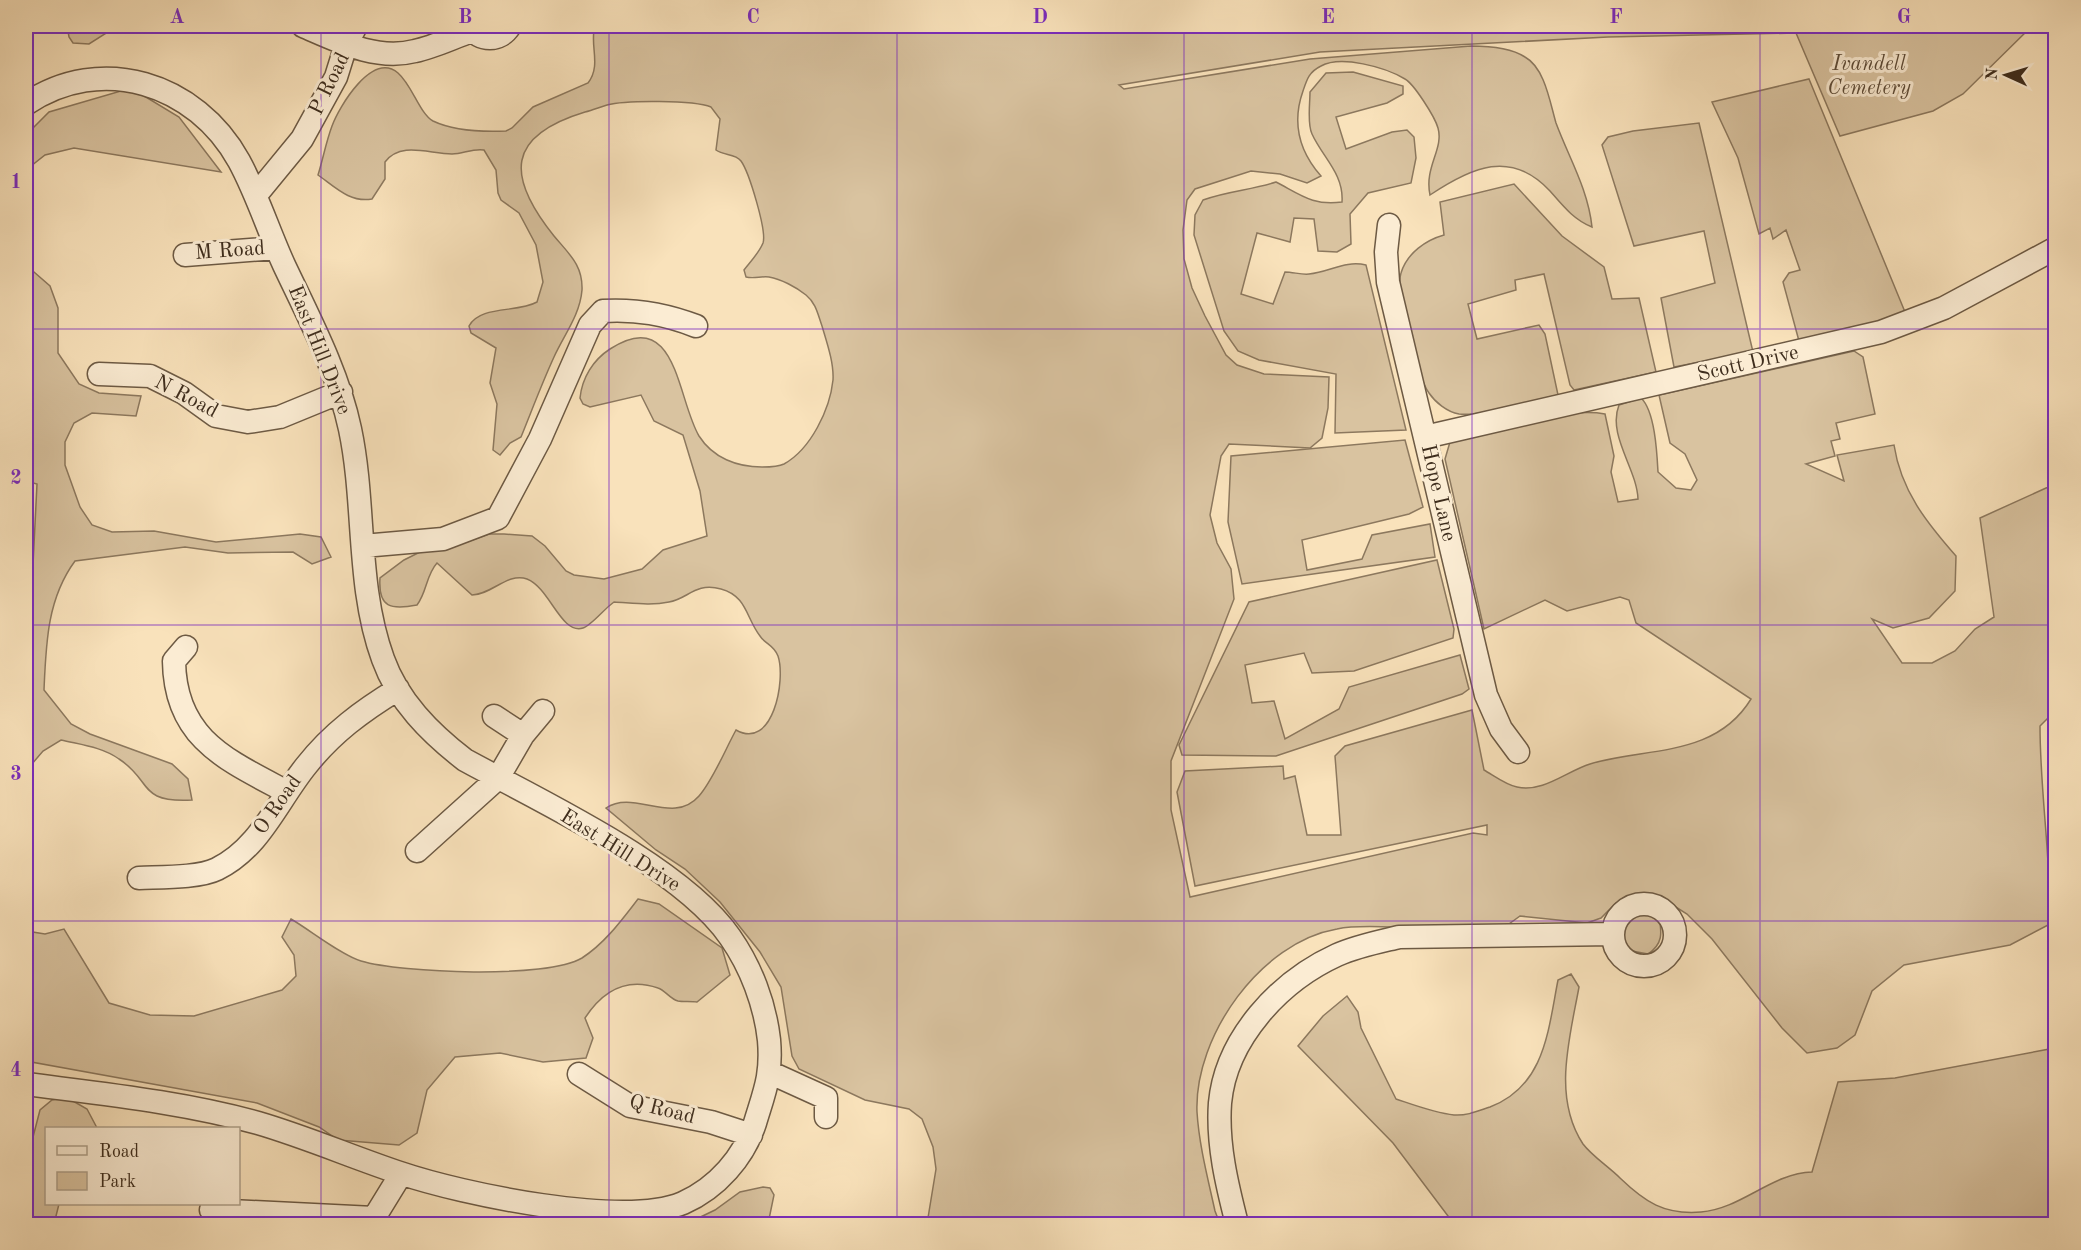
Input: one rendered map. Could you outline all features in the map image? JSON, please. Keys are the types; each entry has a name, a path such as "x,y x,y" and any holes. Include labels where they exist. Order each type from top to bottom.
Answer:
{"street":[{"path":"303,26 351,35"},
{"path":"471,28 478,36 493,38 501,36 510,26"},
{"name":"P Road","path":"256,195 302,139 336,77 351,35 380,53 415,51 471,28"},
{"name":"East Hill Drive","path":"26,104 39,94 65,84 92,78 120,78 147,83 174,94 220,132 238,159 256,195 276,248 340,393 354,458 366,595 383,660 398,690 416,717 440,741 465,759 643,861 705,909 729,935 746,964 760,999 768,1037 771,1073 751,1135 727,1171 706,1191 681,1204 621,1218 488,1196 401,1174 257,1123 152,1101 26,1084"},
{"name":"Hope Lane","path":"1389,225 1386,252 1388,282 1486,695 1501,729 1518,752"},
{"name":"M Road","path":"184,255 276,248"},
{"name":"Scott Drive","path":"1425,437 1881,332 1944,308 2055,248"},
{"path":"363,546 443,539 498,518 540,439 590,325 603,311 624,309 663,314 696,326"},
{"name":"N Road","path":"99,374 150,376 184,393 216,416 248,422 280,417 340,393"},
{"path":"186,647 174,661 174,681 181,708 204,740 226,760 287,792"},
{"name":"O Road","path":"139,878 215,870 248,849 287,792 323,746 356,714 398,690"},
{"path":"417,851 498,778 523,735 543,711"},
{"path":"494,716 523,735"},
{"path":"1237,1224 1221,1141 1220,1102 1228,1067 1246,1033 1272,1000 1302,976 1337,955 1366,944 1399,937 1613,934"},
{"path":"771,1073 826,1098 826,1117"},
{"name":"Q Road","path":"579,1074 630,1106 711,1122 751,1135"},
{"path":"211,1210 374,1218 401,1174"}],"green space":[{"path":"67,26 106,26 108,32 89,44 73,43"},
{"name":"Ivandell Cemetery","path":"595,26 2032,26 1963,94 1933,111 1840,136 1796,33 1608,37 1320,52 1119,85 1124,89 1310,59 1471,46 1513,51 1532,62 1542,77 1556,123 1587,200 1592,227 1574,216 1535,178 1521,170 1506,166 1476,170 1430,195 1430,176 1439,136 1438,128 1429,109 1414,87 1405,79 1386,70 1351,62 1321,66 1311,73 1303,91 1298,114 1300,136 1307,157 1321,176 1307,183 1280,174 1251,171 1195,189 1187,200 1183,230 1184,259 1192,288 1226,355 1237,365 1264,374 1329,377 1328,408 1322,438 1310,448 1229,444 1221,456 1210,515 1217,543 1231,569 1234,599 1171,761 1171,810 1190,897 1473,833 1487,835 1487,825 1195,886 1177,792 1185,771 1283,766 1284,779 1295,776 1307,835 1341,835 1335,756 1345,746 1472,710 1484,770 1508,784 1527,788 1545,784 1590,764 1678,747 1719,732 1736,718 1751,699 1636,623 1629,600 1620,597 1567,611 1545,600 1484,629 1445,459 1450,442 1549,417 1588,412 1605,414 1614,456 1611,472 1618,502 1638,499 1633,476 1619,440 1616,416 1619,405 1641,398 1646,404 1652,422 1658,472 1676,488 1691,490 1697,480 1685,454 1670,443 1659,395 1854,351 1863,357 1875,414 1836,423 1840,439 1831,441 1835,456 1806,464 1844,481 1837,455 1894,445 1897,462 1909,492 1925,519 1956,556 1955,591 1929,618 1893,628 1872,619 1902,663 1932,663 1955,651 1975,629 1994,617 1980,518 2055,486 2055,711 2040,726 2050,924 2010,945 1904,965 1872,991 1855,1035 1837,1048 1807,1053 1782,1028 1712,939 1687,914 1665,900 1641,898 1616,903 1601,918 1587,923 1520,916 1502,929 1366,926 1337,929 1309,937 1283,952 1259,973 1237,997 1220,1024 1207,1053 1199,1083 1197,1112 1204,1162 1220,1224 927,1224 936,1169 933,1147 922,1119 909,1109 865,1100 799,1069 792,1056 781,987 760,952 720,902 685,869 656,850 606,808 617,803 629,802 666,808 677,808 689,804 699,796 709,782 736,730 749,734 759,731 768,722 778,695 780,667 778,656 755,629 741,602 730,592 712,587 698,589 676,600 662,603 614,602 586,627 575,628 568,625 542,591 527,579 506,581 486,592 472,595 437,563 417,605 393,607 388,605 381,596 380,578 404,560 424,550 455,546 489,534 532,536 545,546 566,571 574,575 604,579 642,569 663,550 707,536 700,491 683,435 654,421 641,395 590,407 583,404 580,398 586,377 598,358 610,349 632,339 649,339 662,347 679,381 699,436 711,450 735,463 753,467 784,464 803,449 811,438 828,403 833,380 830,353 812,302 798,289 778,280 769,277 746,277 744,270 763,243 760,215 753,189 741,161 716,150 720,119 711,107 659,101 616,103 559,122 540,133 528,146 522,161 522,177 527,195 538,214 574,260 582,281 582,290 575,316 558,349 521,437 510,443 500,455 493,450 497,404 490,383 496,348 471,333 469,326 474,319 490,312 537,302 543,282 536,245 519,213 501,200 498,193 496,170 484,150 452,154 416,150 399,152 385,162 385,179 372,199 364,200 350,196 318,175 336,117 358,84 378,69 388,68 398,73 424,112 433,121 469,130 506,131 533,107 588,83 595,62 593,40"},
{"path":"1353,72 1403,86 1403,94 1387,103 1336,117 1346,149 1392,132 1407,130 1414,137 1416,158 1411,183 1368,193 1350,214 1351,244 1337,252 1318,251 1314,219 1294,218 1290,242 1257,233 1241,294 1273,304 1285,272 1309,274 1344,265 1366,265 1406,430 1335,433 1336,374 1259,360 1238,351 1224,331 1194,235 1195,215 1203,200 1276,182 1315,201 1342,202 1340,183 1310,130 1310,92 1326,73"},
{"path":"1809,79 1905,312 1852,330 1799,341 1783,282 1789,273 1800,270 1786,230 1773,239 1770,228 1759,234 1738,158 1712,102"},
{"path":"131,88 179,117 221,172 74,148 45,155 26,170 26,135 49,112"},
{"path":"1699,123 1753,352 1674,367 1661,298 1715,283 1704,231 1634,246 1602,145 1608,137 1633,131"},
{"path":"1514,184 1562,236 1604,267 1612,299 1639,298 1656,372 1574,390 1570,385 1544,274 1515,280 1516,290 1468,304 1477,339 1539,325 1545,334 1558,395 1480,413 1459,414 1442,406 1424,384 1404,314 1401,273 1408,259 1418,248 1444,235 1440,202"},
{"path":"34,272 50,286 58,308 58,353 79,384 99,393 141,396 136,416 92,413 74,423 65,442 65,465 80,507 92,525 112,532 154,531 216,542 300,534 321,537 331,557 312,564 293,552 228,553 185,547 75,561 66,576 53,606 47,639 44,690 71,724 90,734 172,764 188,779 192,800 162,798 148,789 130,767 119,759 92,747 61,740 43,751 26,771 26,588 32,585 37,484 26,481 26,275"},
{"path":"1405,440 1423,507 1409,514 1302,540 1307,570 1362,559 1372,535 1430,524 1435,557 1242,584 1228,522 1231,456"},
{"path":"1437,560 1454,629 1453,638 1354,671 1312,673 1304,653 1245,665 1252,703 1274,701 1285,739 1339,709 1349,687 1460,655 1469,689 1462,694 1276,756 1182,755 1179,745 1249,602"},
{"path":"638,899 659,904 722,948 730,975 697,1002 678,1001 661,989 635,984 607,994 585,1018 593,1038 586,1058 543,1062 500,1053 455,1057 427,1090 417,1133 399,1145 338,1140 319,1127 257,1103 26,1061 26,931 45,934 64,929 109,1003 150,1015 194,1016 282,990 296,976 294,955 282,937 291,919 335,948 361,961 407,969 507,971 564,965 582,958 605,939"},
{"path":"1647,911 1659,917 1661,933 1659,942 1648,954 1632,951 1622,943 1620,927 1628,915"},
{"path":"1571,974 1579,987 1566,1067 1568,1107 1574,1126 1583,1144 1591,1153 1638,1194 1656,1205 1688,1212 1716,1209 1730,1205 1783,1178 1812,1172 1838,1082 1895,1078 2055,1048 2055,1224 1454,1224 1393,1143 1298,1046 1323,1016 1347,996 1358,1012 1361,1028 1396,1099 1447,1114 1472,1113 1508,1098 1533,1071 1547,1037 1558,980"},
{"path":"66,1097 87,1109 96,1127 45,1127 45,1205 59,1205 54,1224 26,1224 26,1164 40,1110 52,1100"},
{"path":"763,1187 770,1188 774,1195 768,1224 686,1224 715,1210 740,1192"}]}
